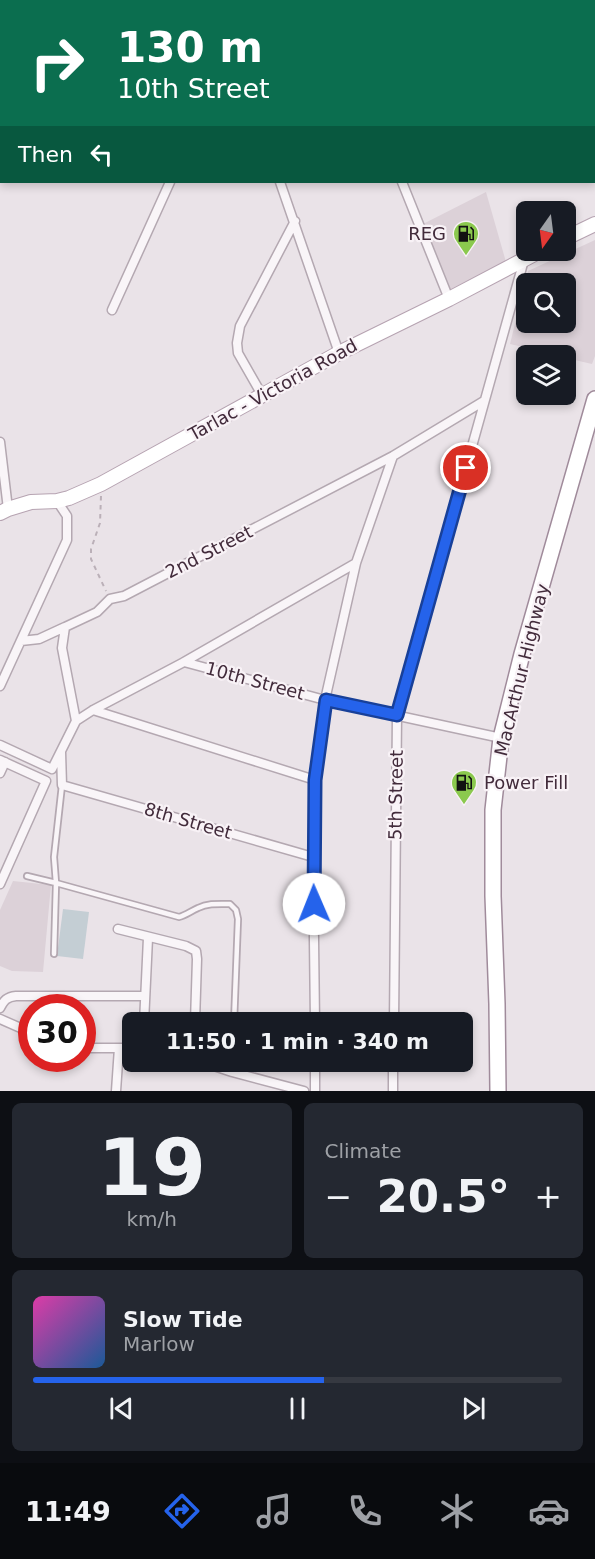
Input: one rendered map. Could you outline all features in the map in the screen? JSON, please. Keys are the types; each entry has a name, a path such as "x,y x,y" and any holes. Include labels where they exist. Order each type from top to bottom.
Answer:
{"highway":[{"name":"MacArthur Highway","path":"498,1091 492,896 493,810 501,738 522,654 595,399"}],"main road":[{"path":"576,233 595,224"},
{"name":"Tarlac - Victoria Road","path":"4,511 31,502 69,498 101,484 339,353 522,261"}],"street":[{"path":"112,310 170,183"},
{"path":"280,183 339,353"},
{"path":"402,183 449,299"},
{"path":"262,396 238,353 240,326 294,221"},
{"name":"5th Street","path":"394,1012 397,715 524,261"},
{"name":"2nd Street","path":"21,641 39,639 97,612 110,599 124,596 393,456 484,401"},
{"path":"0,442 4,511"},
{"path":"315,1012 313,857 315,780 326,700 356,563 393,456"},
{"path":"0,686 68,540 67,516 57,501"},
{"path":"0,745 52,769 76,721 356,563"},
{"path":"65,627 62,648 76,721"},
{"name":"10th Street","path":"184,662 326,700 501,738"},
{"path":"93,710 315,780"},
{"path":"61,752 63,785"},
{"path":"0,773 2,761 46,781 0,884"},
{"name":"8th Street","path":"63,785 313,857"},
{"path":"118,929 186,946 196,951 195,1012"},
{"path":"144,1012 148,938"},
{"path":"0,1008 8,997 16,996 145,996"},
{"path":"0,1018 18,1026"},
{"path":"96,1048 119,1048 116,1091"},
{"path":"232,1072 304,1091"},
{"path":"315,1072 315,1091"},
{"path":"393,1072 393,1091"}],"lane":[{"path":"54,954 55,847 63,785"},
{"path":"27,876 179,917 208,904 230,904 236,910 238,919 234,1012"}],"path":[{"path":"101,484 100,523 91,549 91,559 110,599"}],"shaded area":[{"path":"486,192 506,262 447,291 423,224"},
{"path":"595,240 595,356 592,364 576,360 576,345 510,344 516,320 516,333 576,333 576,273 528,273 550,261 576,261 576,249"},
{"path":"13,881 51,885 43,972 12,971 0,966 0,910"},
{"path":"63,909 89,912 83,959 57,956"}],"place":[{"name":"REG","path":"466,257"},
{"name":"Power Fill","path":"464,806"}],"route":[{"path":"314,904 315,780 326,700 397,715 466,468"}]}
